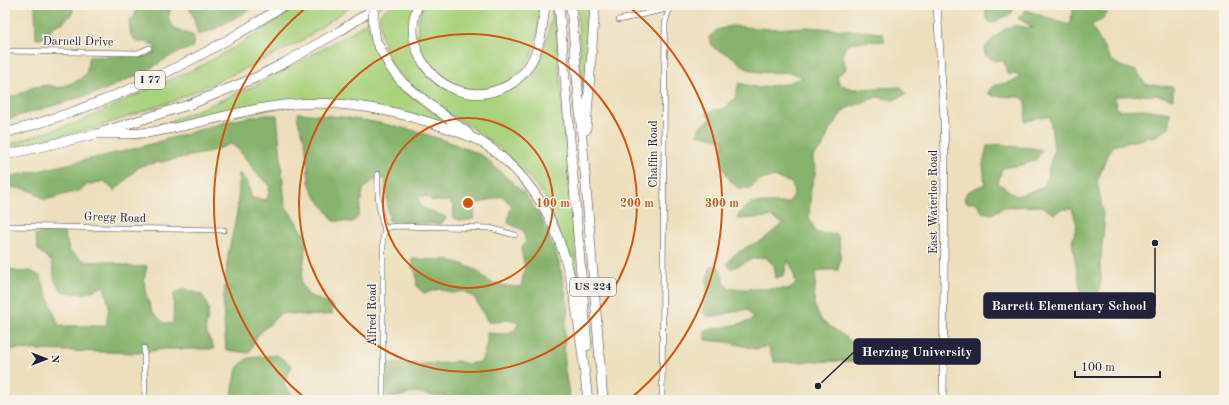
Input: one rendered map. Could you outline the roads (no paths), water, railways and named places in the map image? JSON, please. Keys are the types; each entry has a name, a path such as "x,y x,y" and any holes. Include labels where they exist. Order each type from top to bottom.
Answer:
{"highway":[{"name":"I 77","path":"5,133 90,105 160,76 231,38 284,5"},
{"path":"374,5 373,21 376,41 392,70 403,83 508,163 529,186 543,205 557,235 566,262 574,295 590,400"},
{"path":"5,155 96,134 191,104 257,77 317,45 380,5"},
{"path":"418,5 414,18 414,36 417,52 421,60 430,73 439,82 460,92 475,94 504,88 526,71 538,46 545,5"},
{"name":"US 224","path":"559,5 590,400"},
{"name":"US 224","path":"571,5 603,400"},
{"path":"585,173 591,46 595,5"},
{"path":"96,134 142,134 284,105 336,104 383,110 410,116 442,126 482,143"}],"main road":[{"name":"East Waterloo Road","path":"937,5 945,158 943,400"}],"street":[{"path":"619,20 671,7"},
{"name":"Chaffin Road","path":"662,400 665,24 666,16 671,7"},
{"name":"Darnell Drive","path":"5,51 138,53 149,48"},
{"path":"378,174 377,186 380,211 385,230 389,227 398,226 474,227 494,228 515,235"},
{"name":"Gregg Road","path":"5,226 224,230"},
{"name":"Alfred Road","path":"383,400 383,237 385,230"},
{"path":"144,348 145,400"}],"place":[{"name":"Barrett Elementary School","path":"1155,243"},
{"name":"Herzing University","path":"818,386"}]}
